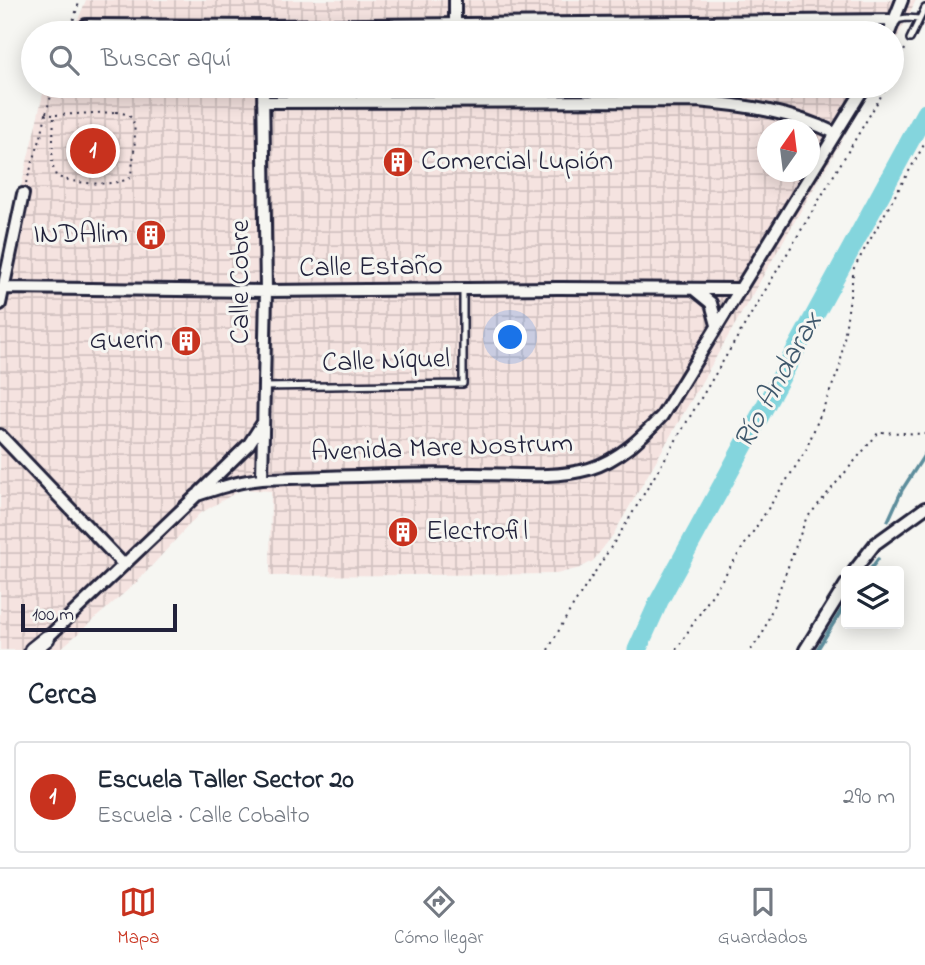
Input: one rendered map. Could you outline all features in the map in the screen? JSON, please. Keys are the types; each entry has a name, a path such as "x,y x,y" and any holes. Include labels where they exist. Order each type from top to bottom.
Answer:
{"street":[{"path":"455,0 455,21"},
{"path":"846,21 895,20 902,0"},
{"name":"Calle Cobre","path":"262,479 266,291 263,98"},
{"name":"Avenida Mare Nostrum","path":"197,495 243,481 262,479 565,474 590,469 616,457 640,439 662,416 857,98"},
{"path":"263,102 697,101 735,104 776,112 814,122 835,132"},
{"path":"0,304 23,194"},
{"name":"Calle Estaño","path":"3,288 266,291 739,289"},
{"path":"695,289 711,303 718,325"},
{"name":"Avenida Mare Nostrum","path":"32,650 43,644 249,444 263,422"},
{"path":"0,435 124,564"},
{"path":"859,566 874,544 925,508"},
{"path":"805,650 841,592"}],"lane":[{"path":"910,39 925,8"},
{"path":"895,20 919,19"},
{"name":"Calle Níquel","path":"263,387 463,384 464,289"}],"path":[{"path":"73,21 80,0"},
{"path":"904,51 910,39"},
{"path":"23,194 51,98"},
{"path":"548,650 636,508 880,98"},
{"path":"46,114 116,111 130,115 134,121 134,165 130,178 121,183 68,182 56,176 52,164 54,115"},
{"path":"676,650 805,452 840,368 854,268 925,143"},
{"path":"751,650 763,633 806,519 879,432 925,434"}],"shaded area":[{"path":"86,0 916,0 904,24 904,21 78,20"},
{"path":"42,98 866,98 820,178 820,119 757,119 757,182 817,182 613,535 593,561 580,568 556,574 270,576 271,491 242,489 199,514 138,581 59,650 0,650 0,276"}],"waterway":[{"name":"Río Andarax","path":"637,650 659,601 925,113"},
{"path":"888,521 902,490 925,454"},
{"path":"873,566 878,559"},
{"path":"817,650 841,611"}],"place":[{"name":"Escuela Taller Sector 20","path":"93,151"},
{"name":"Comercial Lupión","path":"398,162"},
{"name":"INDAlim","path":"151,235"},
{"name":"Guerin","path":"186,341"},
{"name":"Electrofil","path":"403,532"}]}
